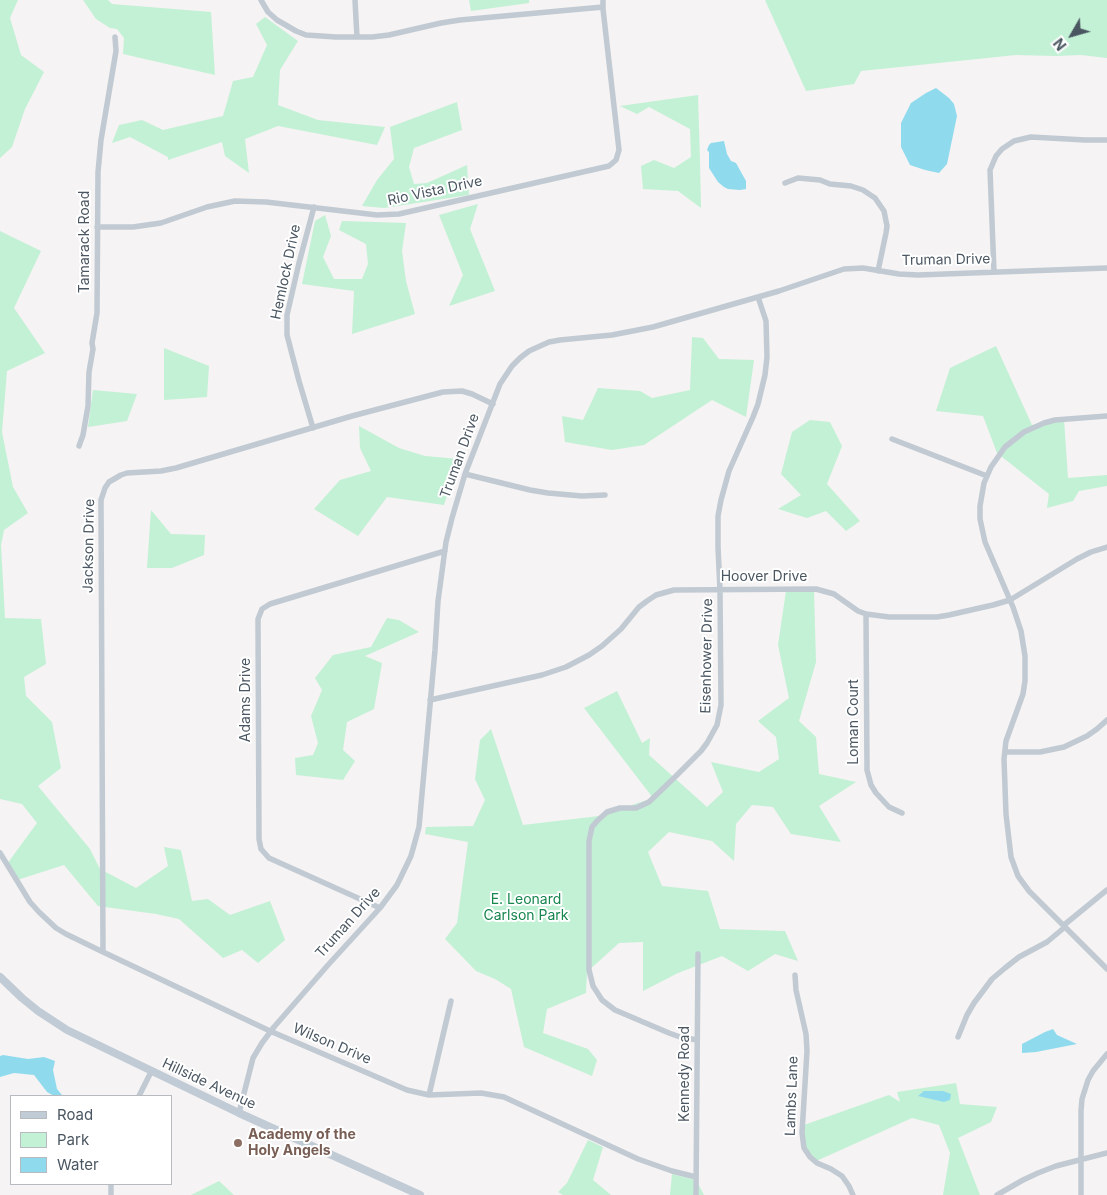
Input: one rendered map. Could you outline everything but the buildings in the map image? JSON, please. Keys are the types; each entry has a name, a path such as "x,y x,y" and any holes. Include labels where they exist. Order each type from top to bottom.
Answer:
{"main road":[{"name":"Hillside Avenue","path":"0,977 38,1011 67,1030 420,1195"}],"street":[{"path":"261,0 268,12 277,20 296,32 319,37 372,37 460,20 603,7"},
{"path":"355,0 357,37"},
{"name":"Rio Vista Drive","path":"97,227 134,227 161,224 207,207 235,202 259,201 377,215 399,214 609,166 616,160 619,150 603,0"},
{"name":"Tamarack Road","path":"79,446 88,406 89,372 94,349 92,343 97,313 98,172 101,140 116,51 115,37"},
{"path":"994,272 990,170 996,156 1008,144 1022,138 1107,140"},
{"path":"785,183 798,178 820,180 869,193 884,211 887,226 878,271"},
{"name":"Hemlock Drive","path":"313,428 298,380 288,335 287,315 314,208"},
{"name":"Truman Drive","path":"239,1112 253,1058 270,1031 380,908 397,885 411,856 419,827 438,601 445,551 452,518 465,474 500,384 512,366 529,351 539,346 560,340 612,335 639,330 758,297 844,269 863,268 918,276 1107,268"},
{"name":"Eisenhower Drive","path":"698,1040 680,1037 615,1010 602,1000 593,986 589,970 589,840 592,827 601,816 614,810 636,808 649,802 675,778 701,751 713,734 718,720 721,705 718,530 721,500 729,471 754,417 765,375 766,321 758,297"},
{"name":"Jackson Drive","path":"103,952 100,500 109,482 127,473 154,472 176,468 443,392 462,391 493,404"},
{"path":"1107,416 1055,420 1024,432 1005,447 997,458 987,476 981,494 980,506 985,542 1010,600 1022,637 1025,656 1026,669 1023,694 1010,729 1005,752 1006,814 1009,847 1014,866 1018,876 1029,891 1107,969"},
{"path":"892,439 987,476"},
{"path":"465,474 548,493 582,496 605,495"},
{"name":"Hoover Drive","path":"430,700 542,675 566,667 602,646 621,629 639,607 656,595 674,590 816,589 834,594 858,611 866,614 889,617 949,615 1010,600 1091,552 1107,547"},
{"name":"Adams Drive","path":"380,908 269,858 261,849 258,839 258,619 262,609 270,604 445,551"},
{"name":"Loman Court","path":"866,614 867,770 871,786 881,800 889,807 902,813"},
{"path":"1005,752 1040,752 1064,747 1087,736 1107,720"},
{"name":"Wilson Drive","path":"0,853 30,902 47,920 66,934 270,1031 413,1092 428,1095 481,1093 504,1097 638,1159 696,1177"},
{"path":"958,1037 974,1003 992,979 1019,957 1047,942 1107,890"},
{"name":"Kennedy Road","path":"696,1195 698,954"},
{"name":"Lambs Lane","path":"795,975 796,990 806,1034 807,1051 802,1132 804,1148 817,1163 842,1176 853,1195"},
{"path":"428,1095 451,1000"},
{"path":"1081,1195 1082,1099 1091,1075 1099,1062 1107,1054"},
{"path":"140,1095 151,1072 162,1076"},
{"path":"997,1195 1023,1180 1056,1166 1107,1153"}],"green space":[{"path":"0,0 18,0 10,18 21,55 44,72 25,109 12,147 0,158"},
{"path":"83,0 108,0 112,4 211,12 215,75 123,54 124,38 117,29 110,28 96,19"},
{"path":"469,0 529,0 529,3 471,11"},
{"path":"765,0 1107,0 1107,58 1081,55 1016,55 861,71 854,84 806,91"},
{"path":"265,17 298,41 280,70 278,105 318,120 385,127 377,145 278,126 245,139 249,173 225,156 222,142 168,160 168,157 130,137 112,143 119,125 142,120 163,130 223,116 233,81 253,77 267,45 256,24"},
{"path":"698,95 701,208 678,191 643,189 641,166 654,160 674,168 691,157 690,129 649,107 637,114 620,106"},
{"path":"457,102 462,130 414,148 409,167 414,184 427,183 467,165 469,195 384,208 362,206 377,180 394,159 390,127"},
{"path":"478,204 470,229 495,291 449,306 463,275 439,215"},
{"path":"325,215 331,236 323,257 334,279 362,279 368,264 366,244 339,230 342,221 406,223 402,251 406,281 415,314 352,334 354,291 302,284 315,221"},
{"path":"0,231 41,251 14,308 45,353 7,371 2,432 13,487 28,513 4,530 1,545 5,618 41,619 46,664 24,677 26,696 52,722 61,768 38,786 90,849 100,869 136,888 168,866 164,847 181,850 192,901 208,899 230,915 270,901 285,940 258,963 242,950 223,958 179,919 98,906 64,865 17,880 7,864 37,823 22,804 0,799"},
{"path":"692,337 703,338 719,359 754,360 746,417 712,400 644,445 612,450 565,442 562,416 583,420 598,388 640,391 652,398 690,390"},
{"path":"996,346 1032,425 1064,419 1068,478 1107,475 1107,486 1079,491 1073,501 1047,508 1049,494 997,453 983,416 936,411 950,368"},
{"path":"164,348 209,366 207,397 164,400"},
{"path":"93,390 137,394 127,421 88,427"},
{"path":"810,420 830,422 842,446 827,484 860,521 846,531 826,511 807,518 778,509 801,495 781,474 792,432"},
{"path":"359,426 399,448 425,456 459,459 444,505 387,497 358,536 314,509 340,480 371,471 360,448"},
{"path":"151,510 171,534 205,535 204,555 172,568 147,568"},
{"name":"E. Leonard Carlson Park","path":"814,590 816,662 799,721 816,737 819,774 856,782 819,806 841,842 791,834 773,807 752,805 736,824 734,861 712,841 669,832 648,852 662,886 708,891 720,929 785,931 798,961 775,954 748,971 722,956 678,973 643,991 643,942 619,943 587,972 586,993 547,1009 543,1033 588,1049 597,1060 592,1076 524,1047 511,989 495,979 476,971 445,939 457,923 468,842 425,834 426,827 473,826 485,800 475,779 480,740 491,729 523,825 599,816 653,798 584,708 617,691 642,743 650,738 649,755 707,807 723,792 711,762 759,772 779,759 776,737 758,721 789,698 778,645 786,591"},
{"path":"387,618 399,620 419,632 365,656 382,663 374,709 347,722 343,750 355,761 343,780 296,775 295,758 313,755 318,743 311,716 322,690 315,678 333,655 371,647"},
{"path":"956,1083 960,1104 997,1107 991,1122 958,1138 980,1195 943,1195 950,1153 939,1125 912,1118 814,1162 803,1147 804,1125 889,1095 900,1102 897,1092"},
{"path":"588,1140 603,1147 593,1180 611,1195 563,1195 558,1192 567,1183"},
{"path":"672,1174 696,1180 704,1195 670,1195"},
{"path":"219,1181 234,1195 191,1195"}],"water":[{"path":"936,88 954,104 957,116 947,164 939,173 910,165 901,147 901,123 911,103"},
{"path":"724,141 727,154 731,161 736,163 746,181 746,189 728,189 724,187 718,182 709,168 709,152 707,150 709,145"},
{"path":"1053,1029 1057,1035 1077,1044 1022,1053 1022,1044"},
{"path":"0,1056 28,1059 44,1057 55,1061 53,1070 57,1089 62,1095 52,1095 47,1092 34,1075 14,1073 0,1077"},
{"path":"924,1091 943,1091 951,1094 950,1100 944,1102 918,1096"}],"place":[{"name":"Academy of the Holy Angels","path":"238,1143"}]}
